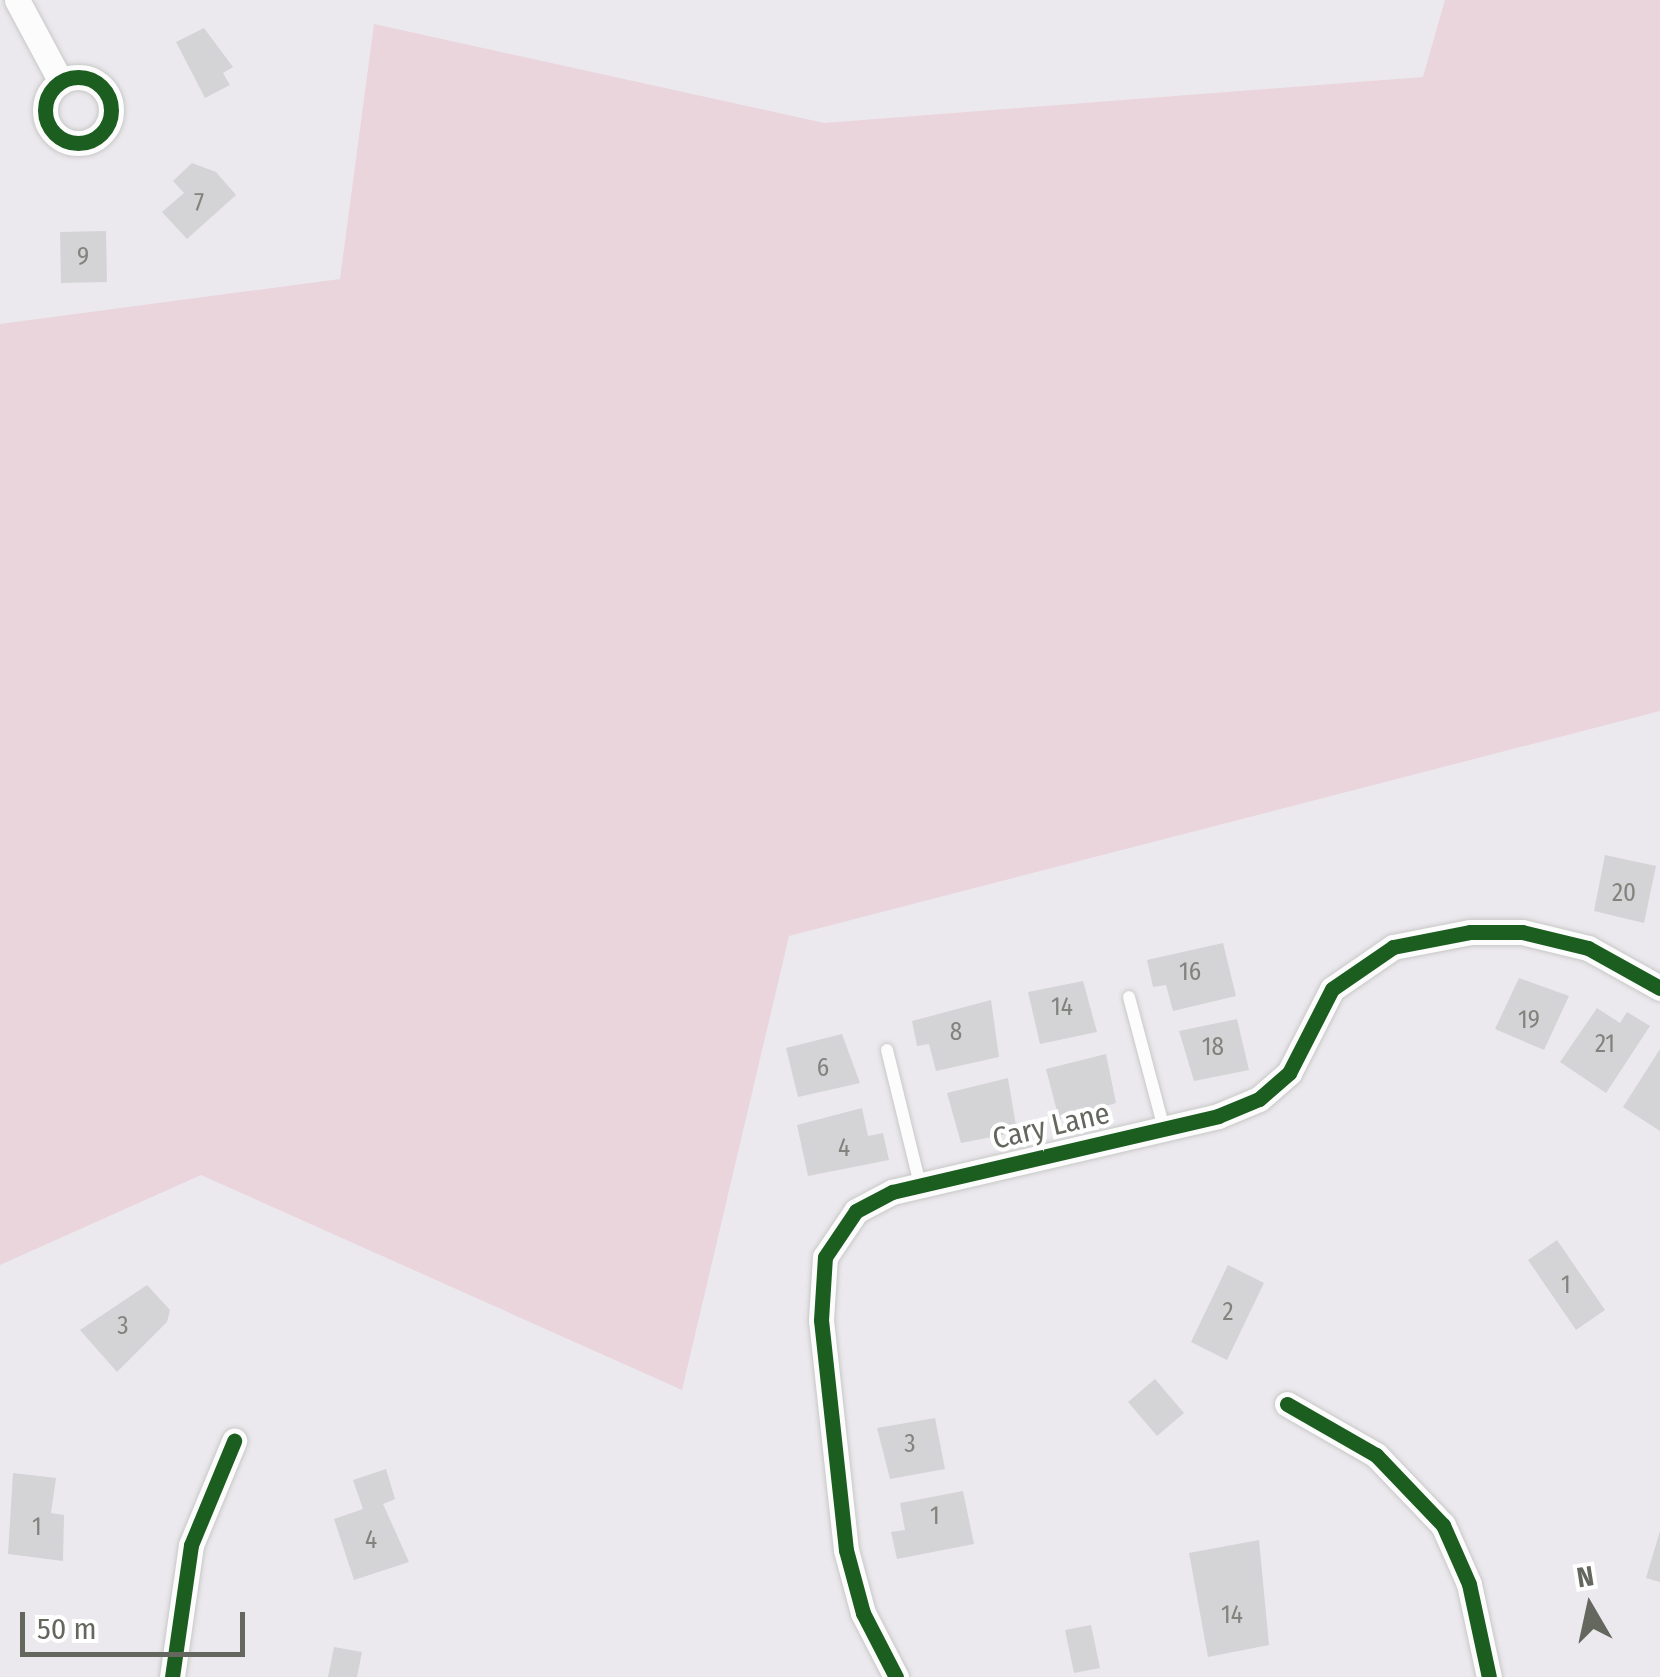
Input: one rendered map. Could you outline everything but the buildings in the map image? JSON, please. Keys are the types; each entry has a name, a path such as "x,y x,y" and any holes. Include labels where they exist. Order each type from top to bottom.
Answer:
{"street":[{"path":"17,0 61,82"},
{"name":"Cary Lane","path":"896,1677 863,1613 846,1550 821,1276 832,1240 856,1211 920,1184 1239,1108 1276,1086 1332,989 1393,948 1442,936 1522,932 1588,948 1660,988"},
{"path":"1286,1404 1376,1455 1442,1525 1469,1584 1489,1677"},
{"path":"172,1677 191,1544 234,1441"}],"lane":[{"path":"1128,997 1164,1128"},
{"path":"886,1050 920,1184"}],"shaded area":[{"path":"1445,0 1660,0 1660,711 789,936 682,1390 201,1175 0,1265 0,324 340,279 374,24 824,123 1423,77"}],"cycle path":[{"path":"78,77 101,87 111,110 101,133 78,143 55,133 45,110 55,87 78,77"},
{"path":"896,1677 863,1613 846,1550 821,1320 825,1257 856,1211 892,1192 1218,1116 1259,1099 1289,1073 1332,989 1393,947 1470,932 1522,932 1588,948 1660,988"},
{"path":"1287,1404 1376,1455 1443,1525 1469,1584 1489,1677"},
{"path":"172,1677 191,1545 234,1441"}]}
